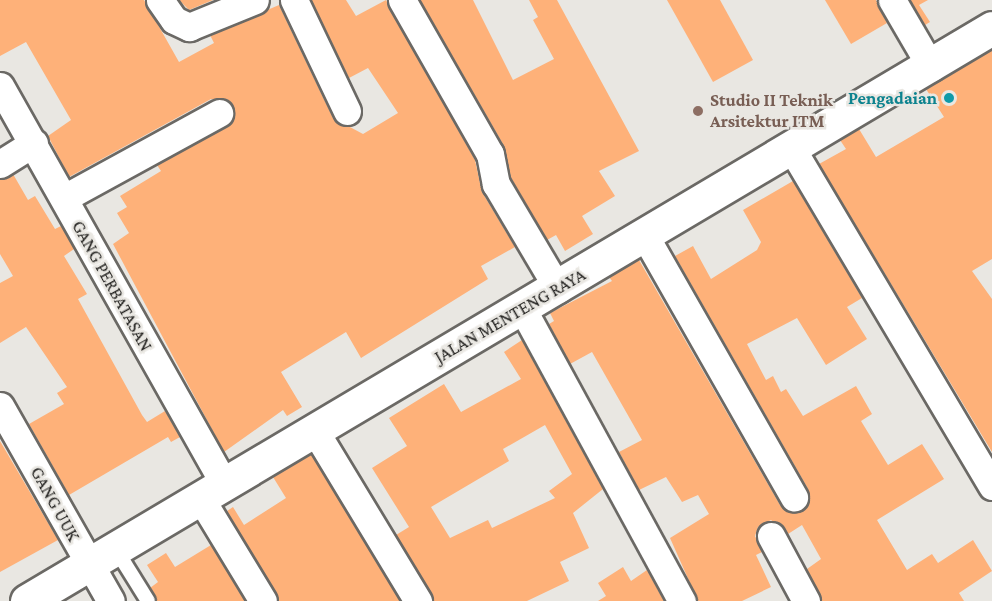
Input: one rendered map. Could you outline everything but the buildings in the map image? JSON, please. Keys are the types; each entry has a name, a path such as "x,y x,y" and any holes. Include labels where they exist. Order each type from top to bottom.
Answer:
{"street":[{"path":"160,0 174,20 189,27 255,0"},
{"path":"294,0 347,111"},
{"path":"402,0 490,154 496,184 558,289"},
{"path":"892,0 931,66"},
{"name":"JALAN MENTENG RAYA","path":"27,601 522,308 558,289 992,28"},
{"name":"GANG PERBATASAN","path":"0,86 64,198 213,492 263,601"},
{"path":"64,198 219,113"},
{"path":"0,164 33,143"},
{"path":"792,149 992,486"},
{"path":"645,236 794,497"},
{"path":"522,308 682,601"},
{"name":"GANG UUK","path":"0,406 102,556 111,601"},
{"path":"315,431 418,601"},
{"path":"771,536 806,601"}],"lane":[{"path":"102,556 148,601"}],"place":[{"name":"Pengadaian","path":"949,98"},
{"name":"Studio II Teknik Arsitektur ITM","path":"698,111"}]}
